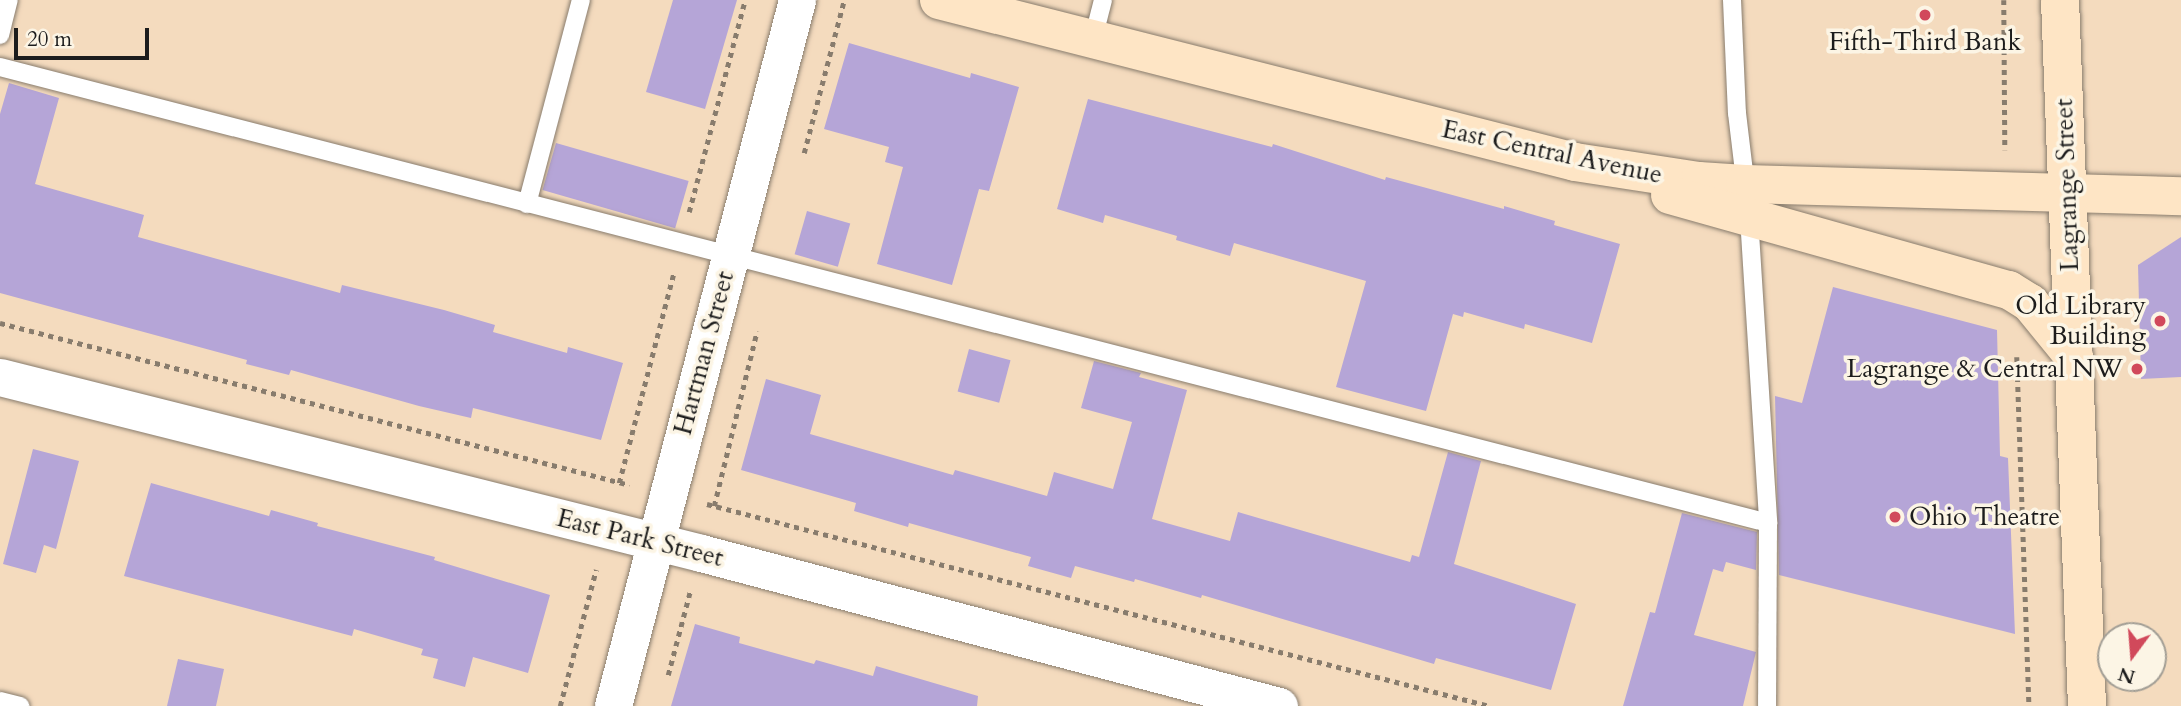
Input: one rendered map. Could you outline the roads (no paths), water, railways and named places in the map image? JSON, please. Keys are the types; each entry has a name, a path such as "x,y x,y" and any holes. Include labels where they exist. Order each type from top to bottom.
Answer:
{"street":[{"name":"Hartman Street","path":"613,706 797,0"},
{"name":"East Central Avenue","path":"939,0 1575,162 1699,181 1747,201 2066,194 2181,196"},
{"name":"Lagrange Street","path":"2060,0 2087,706"},
{"path":"1747,201 2009,290 2030,303 2074,357"},
{"name":"East Park Street","path":"0,377 656,541 1279,706"}],"lane":[{"path":"0,35 9,0"},
{"path":"527,204 581,0"},
{"path":"1093,39 1103,0"},
{"path":"1732,0 1737,113 1747,201 1768,523 1767,706"},
{"path":"0,66 730,257 1768,523"},
{"path":"0,701 20,706"}],"place":[{"name":"Fifth-Third Bank","path":"1925,15"},
{"name":"Old Library Building","path":"2160,321"},
{"name":"Lagrange & Central NW","path":"2137,369"},
{"name":"Ohio Theatre","path":"1895,517"}]}
